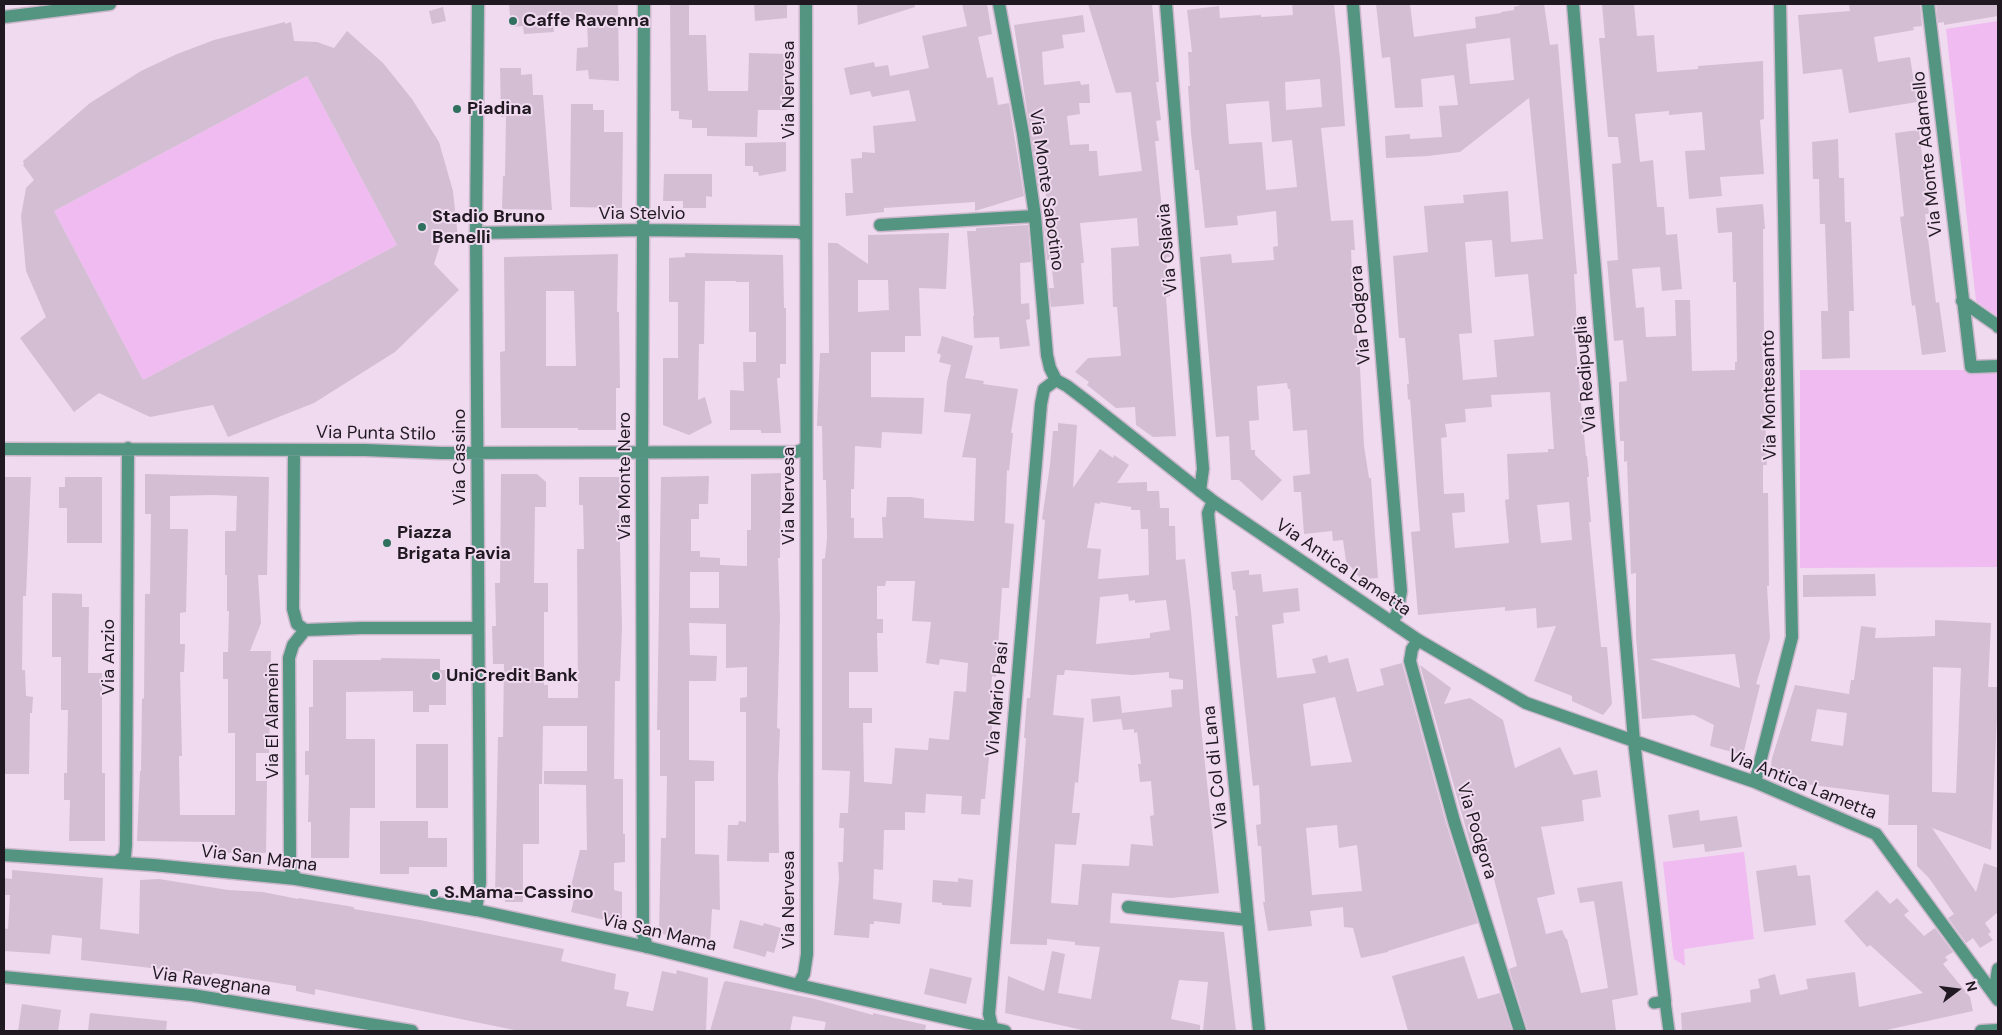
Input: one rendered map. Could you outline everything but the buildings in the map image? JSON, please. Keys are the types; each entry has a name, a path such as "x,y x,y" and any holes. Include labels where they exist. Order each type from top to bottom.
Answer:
{"street":[{"path":"4,17 110,4"},
{"name":"Via Cassino","path":"476,910 480,883 476,233 478,4"},
{"name":"Via Monte Nero","path":"644,4 642,451 643,934 647,947"},
{"name":"Via Nervesa","path":"798,985 804,974 807,954 806,4"},
{"name":"Via Monte Sabotino","path":"998,4 1023,134 1035,216 1047,356 1056,380"},
{"name":"Via Oslavia","path":"1166,4 1203,469 1200,491"},
{"name":"Via Podgora","path":"1352,4 1401,591 1397,614 1391,622"},
{"name":"Via Redipuglia","path":"1573,4 1634,741"},
{"name":"Via Montesanto","path":"1754,782 1792,636 1780,4"},
{"name":"Via Monte Adamello","path":"1928,4 1971,367 1998,366"},
{"path":"880,225 1035,216"},
{"name":"Via Stelvio","path":"476,233 644,230 799,232 806,236"},
{"path":"1962,301 1998,326 1998,328"},
{"name":"Via Antica Lametta","path":"1056,380 1088,402 1213,500 1418,640 1526,703 1754,782 1876,834 1996,997"},
{"name":"Via Mario Pasi","path":"992,1027 989,1014 1041,404 1044,389 1056,380"},
{"name":"Via Punta Stilo","path":"4,449 796,452 806,446"},
{"name":"Via Anzio","path":"117,862 125,856 126,846 128,448"},
{"path":"294,450 293,609 297,624 305,630 478,628"},
{"name":"Via Col di Lana","path":"1213,500 1208,513 1259,1031"},
{"name":"Via El Alamein","path":"296,880 291,869 290,859 290,658 293,645 305,630"},
{"name":"Via Podgora","path":"1418,640 1412,649 1410,661 1454,821 1520,1031"},
{"path":"1634,741 1660,1002 1669,1031"},
{"name":"Via San Mama","path":"4,855 117,862 296,880 476,910 647,947 798,985 1005,1031"},
{"path":"1128,908 1248,920"},
{"path":"1996,997 1998,969"},
{"name":"Via Ravegnana","path":"4,977 192,995 412,1031"},
{"path":"1981,1031 1998,1030"}],"shaded area":[{"path":"1998,21 1998,317 1976,301 1946,29"},
{"path":"307,76 397,245 143,380 54,211"},
{"path":"1800,370 1998,370 1998,567 1800,568"},
{"path":"1744,852 1754,939 1684,949 1685,966 1674,959 1663,862"}],"place":[{"name":"Caffe Ravenna","path":"513,21"},
{"name":"Piadina","path":"457,109"},
{"name":"Stadio Bruno Benelli","path":"422,227"},
{"name":"Piazza Brigata Pavia","path":"387,543"},
{"name":"UniCredit Bank","path":"436,676"},
{"name":"S.Mama-Cassino","path":"434,893"}]}
